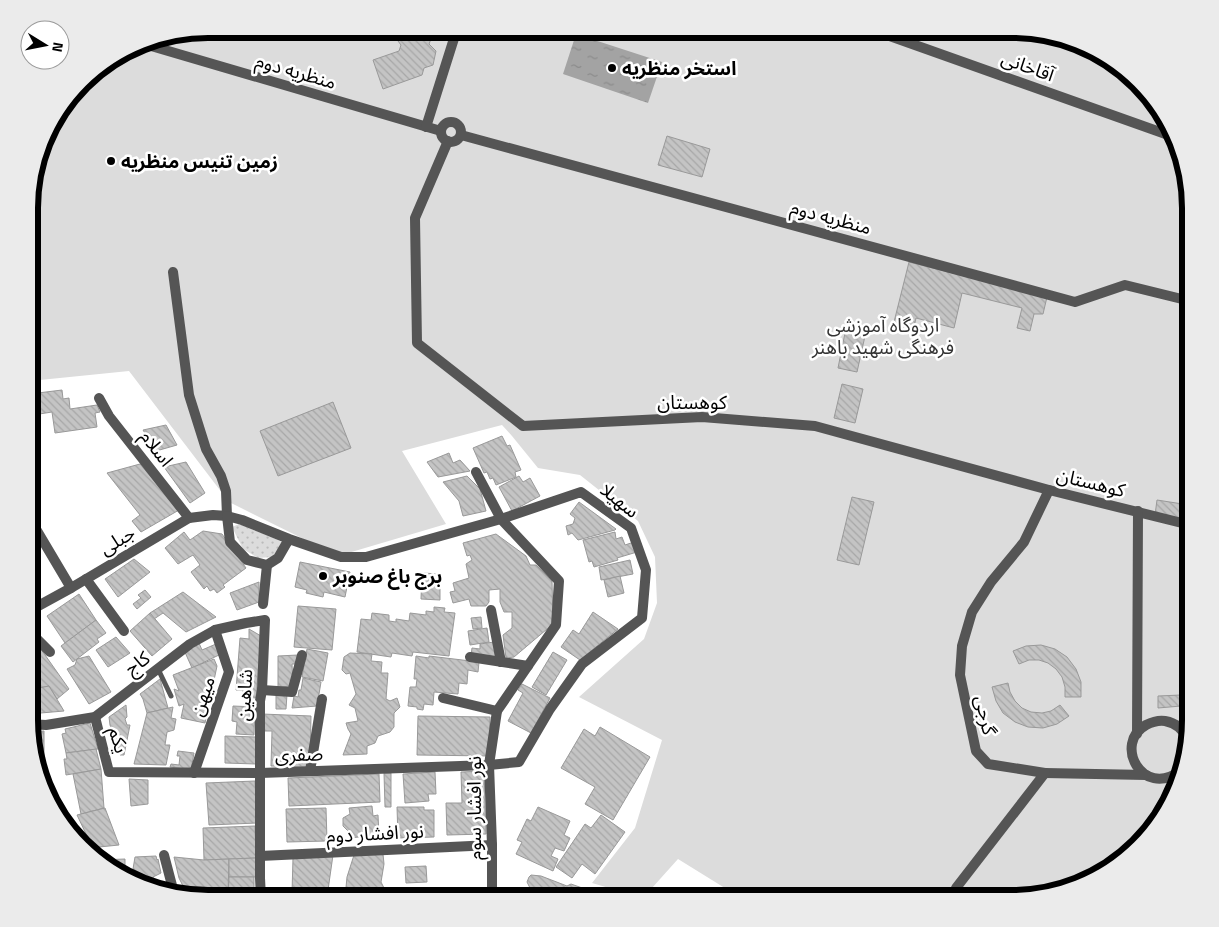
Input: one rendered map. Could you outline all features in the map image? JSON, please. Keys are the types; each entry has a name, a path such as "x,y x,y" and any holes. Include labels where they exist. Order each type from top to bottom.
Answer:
{"street":[{"path":"426,127 454,38"},
{"name":"آقاخانی","path":"895,38 1164,134"},
{"name":"منظریه دوم","path":"152,47 441,131"},
{"path":"452,122 456,123 460,128 461,135 452,142 448,142 442,136 441,131 445,124 452,122"},
{"name":"منظریه دوم","path":"461,135 1075,302 1125,285 1182,299"},
{"name":"کوهستان","path":"448,142 415,218 417,343 524,426 702,417 814,426 1049,490 1181,523"},
{"path":"173,272 189,395 206,449 221,476 226,492 230,542 247,560 267,564 278,558 289,539"},
{"name":"اسلام","path":"99,398 109,416 189,518"},
{"name":"نور افشار سوم","path":"476,472 500,519 559,582 556,625 497,711 489,765 492,889"},
{"name":"گرجی","path":"1049,490 1024,542 991,582 972,612 962,646 960,675 976,752 988,764 1046,773 1146,775 1155,779 1172,776"},
{"name":"سهیلا","path":"289,539 341,557 366,557 500,519 582,492 632,528 646,570 642,618 582,664 550,709 519,762 489,765"},
{"path":"1136,734 1138,511"},
{"name":"جبلی","path":"38,605 71,588 189,518 213,515 227,516 289,539"},
{"path":"38,537 71,588"},
{"path":"263,604 267,564"},
{"path":"86,579 124,631"},
{"path":"491,610 501,662"},
{"name":"کاج","path":"38,725 46,725 95,717 190,644 215,630 246,622 265,620"},
{"name":"شاهین","path":"261,889 260,701 265,620"},
{"name":"میهن","path":"194,773 229,672 215,630"},
{"path":"38,640 50,652"},
{"path":"262,690 292,692 302,655"},
{"path":"470,657 528,666"},
{"path":"443,698 497,711"},
{"path":"310,771 322,699"},
{"name":"یکم","path":"95,717 110,772"},
{"path":"1146,775 1138,769 1134,761 1132,742 1136,734 1143,726 1152,722 1162,721 1171,723 1181,729"},
{"name":"صفری","path":"110,772 260,772 489,765"},
{"path":"956,888 1046,773"},
{"name":"نور افشار دوم","path":"260,856 492,845"},
{"path":"164,854 172,885"}],"lane":[{"path":"158,669 171,696"}],"green space":[{"name":"اردوگاه آموزشی فرهنگی شهید باهنر","path":"208,38 1022,38 1055,43 1076,50 1106,66 1132,87 1153,113 1172,153 1181,197 1181,730 1176,763 1169,784 1153,814 1132,840 1115,854 1086,872 1066,880 1033,888 1011,890 728,890 678,859 651,890 614,890 592,883 635,828 662,740 579,697 644,639 657,603 655,557 638,521 580,475 538,468 502,425 402,451 446,524 338,556 229,502 129,371 38,380 38,208 39,186 47,153 66,113 80,96 104,73 123,60 143,50 175,41"},
{"path":"239,524 283,543 279,551 272,557 258,558 243,549 232,527"}],"water":[{"name":"استخر منظریه","path":"575,38 588,38 662,62 648,103 563,74"}],"building":[{"path":"396,38 431,38 429,44 436,51 433,65 424,68 422,75 383,89 373,60 399,51 401,45"},
{"path":"667,136 710,149 702,177 658,165"},
{"path":"909,262 1047,297 1043,314 1034,314 1030,331 1017,328 1022,308 962,293 954,328 916,318 914,327 894,322"},
{"path":"847,323 867,327 857,372 838,368"},
{"path":"842,384 863,389 855,423 834,418"},
{"path":"62,390 63,399 69,398 70,409 97,405 100,412 95,413 97,427 55,433 52,412 38,414 38,393"},
{"path":"333,402 351,448 278,476 260,431"},
{"path":"166,425 177,445 156,451 143,430"},
{"path":"502,436 507,446 510,445 521,470 515,472 516,477 496,485 493,478 490,479 487,472 484,473 473,448"},
{"path":"449,453 453,463 460,460 470,471 438,477 427,462"},
{"path":"186,462 205,493 190,503 164,467"},
{"path":"140,464 179,510 141,532 132,521 140,515 107,473"},
{"path":"467,476 480,489 486,511 463,516 459,501 443,482"},
{"path":"519,476 523,482 530,478 540,496 512,511 499,487"},
{"path":"852,497 874,502 859,565 837,560"},
{"path":"1157,500 1181,504 1181,518 1155,515"},
{"path":"579,502 616,529 578,540 572,533 568,535 566,526 573,524 575,518 570,514"},
{"path":"203,531 222,534 246,568 223,585 225,587 217,593 214,589 210,591 207,586 204,589 191,572 200,565 193,555 178,564 165,548 184,532 190,540"},
{"path":"615,532 616,539 622,537 625,545 634,542 637,552 594,567 592,561 589,562 583,540"},
{"path":"496,534 526,556 530,565 536,565 552,581 553,624 514,657 506,658 503,635 512,628 512,612 504,612 500,602 500,589 489,590 489,602 486,606 471,606 469,599 453,603 450,592 455,591 453,583 469,578 466,564 472,560 470,555 467,556 463,543"},
{"path":"134,559 150,572 118,597 105,579"},
{"path":"630,560 633,574 601,580 599,567"},
{"name":"برج باغ صنوبر","path":"300,562 350,572 345,597 324,592 323,597 306,593 307,590 295,587"},
{"path":"422,573 440,574 440,600 421,599"},
{"path":"620,576 624,593 608,597 604,580"},
{"path":"259,582 259,602 237,610 230,593"},
{"path":"145,590 151,597 137,609 133,604 141,598 138,595"},
{"path":"183,592 216,617 186,632 163,613 154,619 150,613"},
{"path":"79,594 96,620 65,643 47,616"},
{"path":"298,606 336,609 332,650 294,647"},
{"path":"434,607 445,608 444,612 455,613 449,656 413,652 412,656 392,653 391,657 357,652 361,619 371,620 372,613 389,615 389,621 396,622 396,619 409,621 410,613 426,615 426,611 434,612"},
{"path":"593,612 618,629 580,660 561,647 573,630 579,634"},
{"path":"150,613 172,639 152,656 130,631"},
{"path":"481,617 482,628 473,629 471,618"},
{"path":"96,620 106,633 97,639 99,642 73,662 61,646"},
{"path":"487,628 489,642 470,645 468,631"},
{"path":"249,629 261,636 256,698 242,697 243,690 236,690 240,638 249,639"},
{"path":"116,637 130,653 108,667 96,650"},
{"path":"494,642 496,658 471,655 472,648 480,649 480,644"},
{"path":"199,643 202,650 216,644 221,654 192,668 184,650"},
{"path":"38,645 69,689 57,699 49,686 38,688"},
{"path":"1041,645 1055,649 1067,657 1076,669 1081,682 1081,697 1065,697 1062,677 1048,663 1039,660 1029,660 1019,664 1013,651 1026,646"},
{"path":"307,649 328,653 323,681 302,677"},
{"path":"553,652 567,660 546,695 532,687"},
{"path":"350,653 372,654 371,661 382,662 381,673 388,673 386,699 390,701 397,698 400,707 394,713 394,727 390,732 378,736 375,743 367,746 367,754 343,755 351,734 346,723 358,721 355,708 349,705 356,694 350,673 346,674 342,670 344,657"},
{"path":"298,655 298,664 292,664 293,686 278,687 278,656"},
{"path":"89,656 111,692 89,704 67,669 75,665 77,659"},
{"path":"416,656 479,662 478,672 468,670 467,684 459,683 458,694 434,692 433,705 424,704 423,710 417,709 417,707 408,706 410,687 416,687 417,679 414,679"},
{"path":"214,659 217,666 205,723 181,718 184,704 179,706 174,689 179,691 173,675"},
{"path":"303,678 321,682 317,706 292,708 294,696 298,697 299,690 301,690"},
{"path":"160,679 168,708 147,713 140,694"},
{"path":"1008,683 1015,701 1022,708 1031,712 1042,713 1051,711 1060,705 1069,716 1057,724 1043,728 1028,727 1015,722 1003,713 996,701 992,687"},
{"path":"522,684 550,698 531,733 508,721 523,693 518,690"},
{"path":"49,686 64,711 38,713 38,688"},
{"path":"276,693 287,694 286,709 276,709"},
{"path":"1181,695 1181,706 1158,708 1158,696"},
{"path":"126,705 127,717 125,719 127,725 130,725 124,755 120,755 109,717"},
{"path":"233,706 255,707 254,735 236,734 237,722 232,721"},
{"path":"173,707 171,718 176,719 174,730 167,732 165,745 170,745 166,765 134,764 147,713"},
{"path":"262,714 311,716 310,767 271,766 272,731 262,731"},
{"path":"418,716 490,717 489,756 417,755"},
{"path":"90,723 98,749 66,753 62,734 66,733 65,729"},
{"path":"600,727 650,757 613,820 585,804 595,787 561,768 584,729 595,736"},
{"path":"38,731 44,731 44,756 42,757 39,741"},
{"path":"225,736 256,737 256,764 225,763"},
{"path":"96,749 101,769 66,775 64,759 67,759 66,753"},
{"path":"178,751 194,753 191,770 170,767 171,764 179,765 180,756 177,756"},
{"path":"101,769 104,808 81,814 73,774"},
{"path":"484,771 486,834 447,835 446,803 462,803 461,772"},
{"path":"435,772 436,794 428,794 429,801 405,803 403,774"},
{"path":"384,773 391,773 391,807 385,807"},
{"path":"379,774 380,802 289,806 288,778"},
{"path":"129,779 148,780 148,804 131,806"},
{"path":"255,781 257,823 209,825 206,783"},
{"path":"372,806 373,816 378,815 379,835 349,838 348,831 343,826 343,818 350,814 349,808"},
{"path":"397,807 424,807 424,810 434,810 434,837 398,838"},
{"path":"538,807 570,821 564,835 570,838 564,851 555,848 551,856 558,859 553,871 516,854 522,842 517,840 527,819 531,821"},
{"path":"105,808 119,845 96,847 86,837 77,815"},
{"path":"326,808 327,841 287,842 286,809"},
{"path":"601,815 625,832 595,874 582,864 572,878 556,867 585,824 591,828"},
{"path":"255,826 256,858 204,860 203,828"},
{"path":"383,854 384,864 381,882 385,889 346,889 347,877 354,855"},
{"path":"333,855 328,889 292,889 293,858"},
{"path":"156,856 161,873 153,877 154,880 134,872 135,857"},
{"path":"174,857 204,860 229,859 228,889 184,887 179,878"},
{"path":"256,858 256,877 229,877 229,859"},
{"path":"125,859 125,868 123,867 112,860"},
{"path":"426,866 427,882 406,883 405,867"},
{"path":"531,875 541,876 567,886 571,884 586,889 530,889 527,882"},
{"path":"229,877 254,877 254,889 228,889"}],"place":[{"name":"استخر منظریه","path":"612,68"},
{"name":"زمین تنیس منظریه","path":"111,161"},
{"name":"برج باغ صنوبر","path":"323,576"}]}
